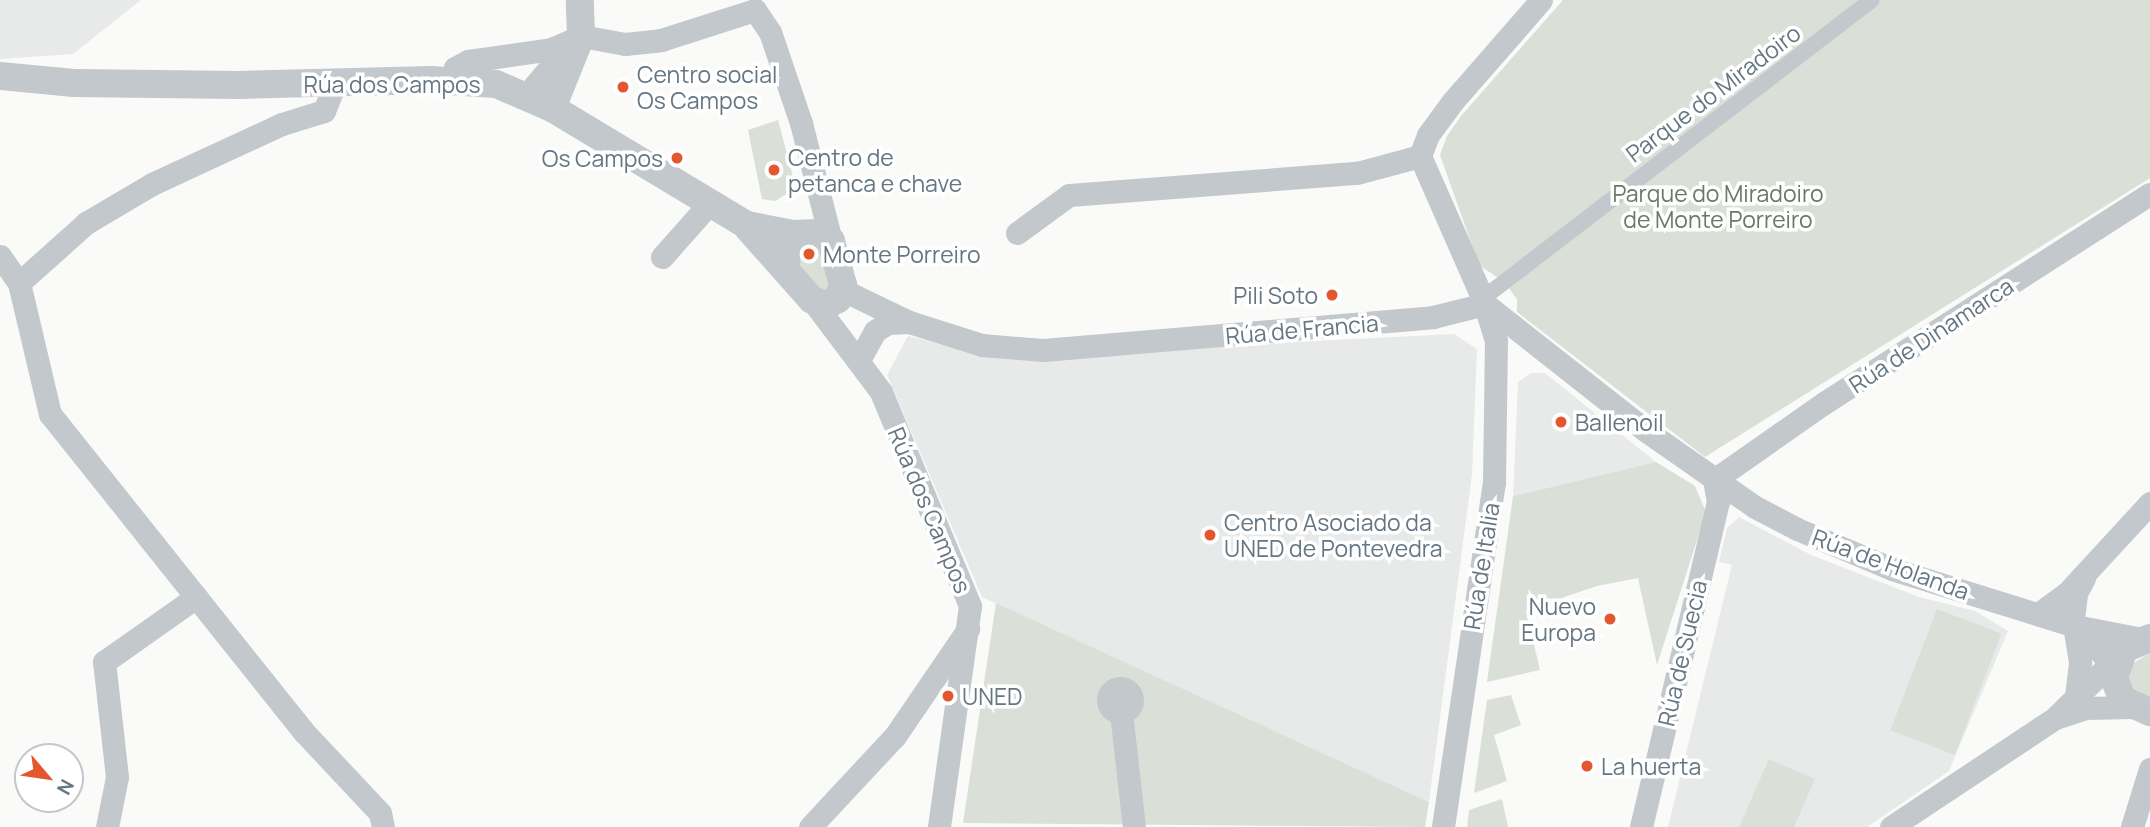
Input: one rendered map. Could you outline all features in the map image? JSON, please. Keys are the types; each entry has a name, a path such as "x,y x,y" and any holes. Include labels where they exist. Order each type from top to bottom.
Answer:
{"street":[{"path":"541,102 581,36 580,0"},
{"path":"1541,0 1454,101 1428,135 1420,156 1484,302 1714,480"},
{"name":"Parque do Miradoiro","path":"1484,302 1871,0"},
{"path":"454,81 455,68 468,61 551,49 581,36 625,44 661,40 757,5 770,32 801,123 831,241 842,285 832,304 813,300 786,267 786,247 793,234 810,230 831,241"},
{"name":"Rúa dos Campos","path":"0,76 74,83 454,81 496,84 541,102 747,225 786,267"},
{"path":"19,283 86,223 152,184 282,124 324,111 335,83"},
{"path":"1017,233 1069,195 1357,173 1420,156"},
{"name":"Rúa de Dinamarca","path":"1714,480 1824,403 2150,194"},
{"path":"662,257 710,203"},
{"name":"Rúa dos Campos","path":"747,225 793,234"},
{"path":"0,256 19,283 50,414 303,731 380,813 383,827"},
{"name":"Rúa de Francia","path":"842,285 849,293 909,322 982,345 1043,350 1419,319 1484,302"},
{"name":"Rúa dos Campos","path":"813,300 881,392 970,606 939,827"},
{"name":"Rúa de Italia","path":"1443,827 1494,482 1496,341 1484,302"},
{"path":"859,360 876,331 888,323 909,322"},
{"name":"Rúa de Holanda","path":"1714,480 1755,507 1840,551 2075,626 2146,638"},
{"name":"Rúa de Suecia","path":"1641,827 1718,502 1714,480"},
{"path":"2038,614 2087,572 2150,503"},
{"path":"2076,696 2080,662 2075,626 2076,593 2087,572"},
{"path":"2087,572 2085,594 2101,631"},
{"path":"107,827 117,777 104,662 196,597"},
{"name":"Rúa de Holanda","path":"2075,626 2115,667"},
{"path":"810,827 895,736 968,629"},
{"path":"1891,827 2055,718 2076,696 2115,667 2124,649 2146,638"},
{"path":"2115,667 2117,690 2141,710"},
{"path":"2055,718 2086,708 2141,710"},
{"path":"1121,712 1134,827"},
{"path":"2132,827 2150,769"}],"shaded area":[{"path":"0,0 141,0 73,54 0,59"},
{"name":"Centro Asociado da UNED de Pontevedra","path":"1454,334 1477,349 1472,474 1429,802 982,597 887,375 908,336 991,357"},
{"name":"Ballenoil","path":"1531,373 1545,373 1656,462 1513,496 1518,382"},
{"path":"1739,517 1811,555 1919,597 1975,611 2008,631 1949,771 1867,827 1668,827 1732,565 1719,562 1727,528"}],"green space":[{"name":"Parque do Miradoiro de Monte Porreiro","path":"1563,0 2150,0 2150,178 1705,457 1517,312 1517,299 1504,282 1479,265 1440,155 1447,136 1461,116"},
{"name":"Centro de petanca e chave","path":"778,120 796,188 775,201 762,199 748,130"},
{"path":"802,243 821,246 833,282 827,293 819,292 799,268 794,254"},
{"path":"1656,462 1695,486 1706,512 1657,665 1638,578 1597,586 1526,610 1540,670 1487,682 1513,496"},
{"path":"996,603 1429,802 1425,827 963,823"},
{"path":"1937,609 2001,634 1955,755 1890,730"},
{"path":"2150,653 2150,699 2135,692 2129,679 2132,664"},
{"path":"1511,695 1521,725 1494,735 1507,781 1474,793 1487,700"},
{"path":"1769,759 1815,779 1794,827 1739,827"},
{"path":"1502,799 1508,827 1467,827 1469,810"}],"place":[{"name":"Centro social Os Campos","path":"623,87"},
{"name":"Os Campos","path":"677,158"},
{"name":"Centro de petanca e chave","path":"774,170"},
{"name":"Monte Porreiro","path":"809,254"},
{"name":"Pili Soto","path":"1332,295"},
{"name":"Ballenoil","path":"1561,422"},
{"name":"Centro Asociado da UNED de Pontevedra","path":"1210,535"},
{"name":"Nuevo Europa","path":"1610,619"},
{"name":"UNED","path":"948,696"},
{"name":"La huerta","path":"1587,766"}]}
